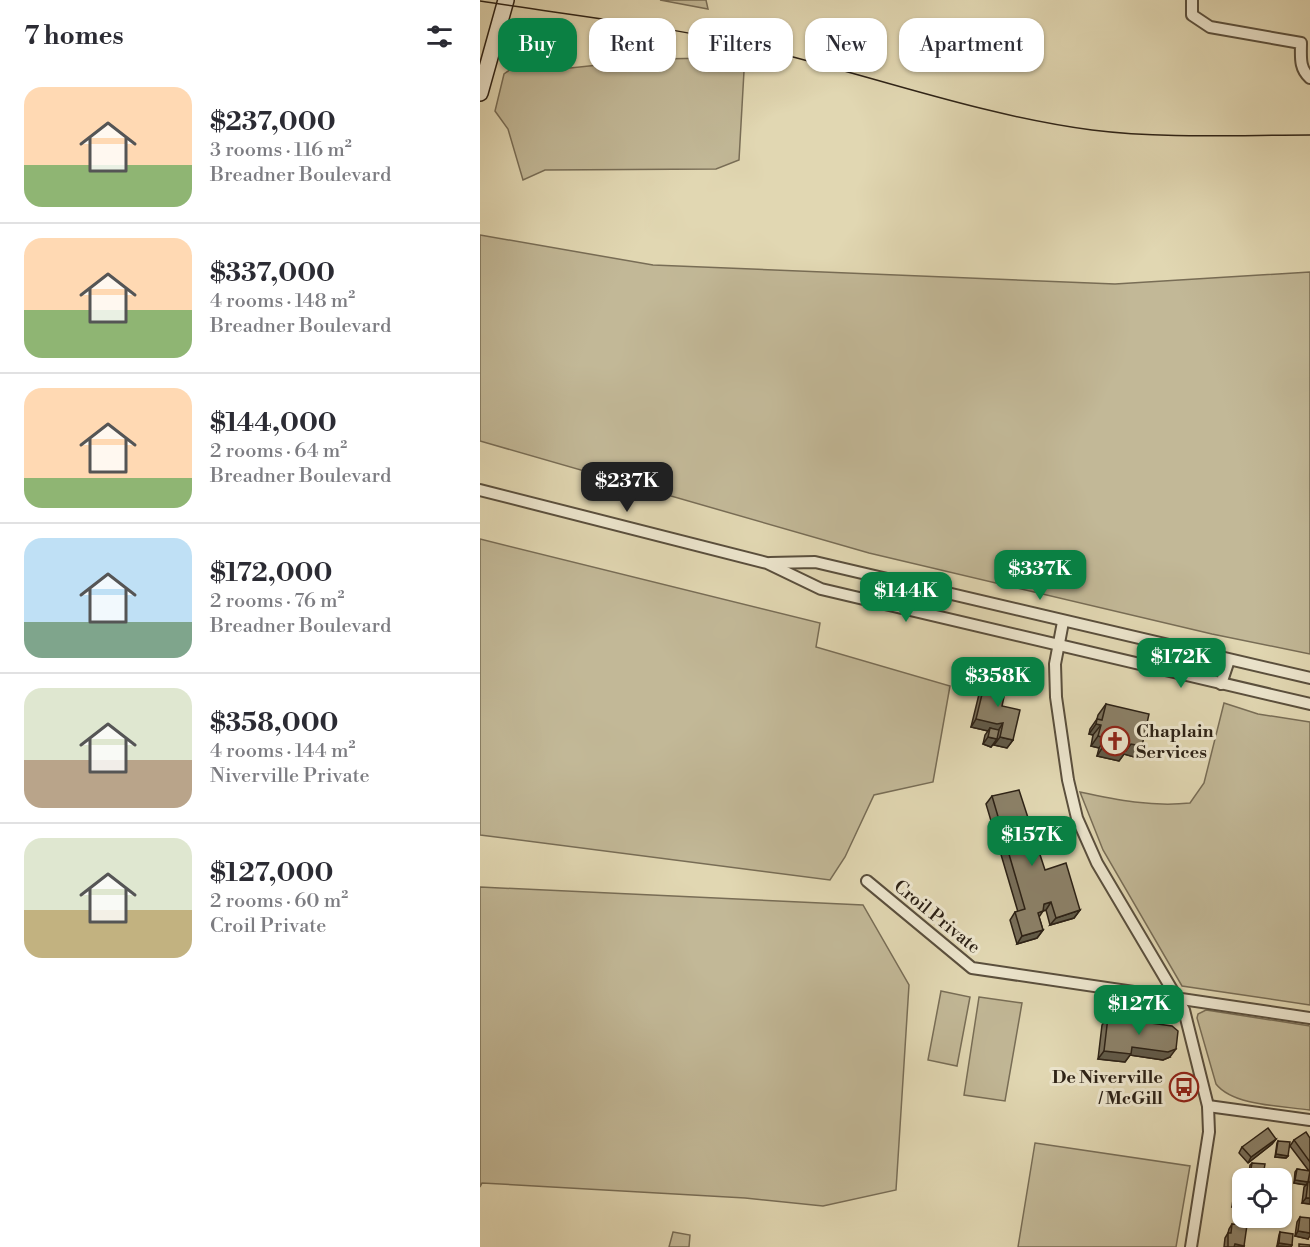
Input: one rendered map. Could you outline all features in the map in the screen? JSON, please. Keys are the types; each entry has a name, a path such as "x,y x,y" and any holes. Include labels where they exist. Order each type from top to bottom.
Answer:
{"main road":[{"path":"480,93 506,0"}],"street":[{"path":"1192,0 1192,15 1210,27 1301,43 1300,61 1303,72 1310,78"},
{"path":"480,490 767,563 821,589 1310,704"},
{"path":"767,563 815,562 1063,622 1310,678"},
{"path":"1063,622 1058,645 1056,697 1068,780 1077,818 1097,863 1179,1001 1208,1106 1209,1132 1191,1247"},
{"path":"1221,684 1229,660"},
{"name":"Croil Private","path":"867,881 972,968 1179,1001 1310,1018"},
{"path":"1208,1106 1310,1120"}],"shaded area":[{"path":"660,0 706,0 708,9"},
{"path":"688,58 688,72 744,72 739,160 716,169 545,170 523,180 508,129 495,111 504,74 507,72 577,72 577,67 589,66 589,72 676,72 676,59"},
{"path":"480,235 653,265 1115,284 1310,272 1310,654 1212,634 869,553 480,441"},
{"path":"480,539 820,623 816,647 950,686 933,782 874,795 845,857 830,880 480,835"},
{"path":"1224,703 1258,714 1310,722 1310,1005 1182,986 1103,850 1080,792 1148,803 1190,803 1204,783"},
{"path":"480,887 863,905 909,985 896,1190 823,1206 745,1198 482,1183 480,1187"},
{"path":"941,991 970,997 957,1066 928,1060"},
{"path":"979,997 1022,1003 1005,1101 964,1095"},
{"path":"1206,1010 1310,1026 1310,1110 1246,1101 1234,1097 1216,1084 1197,1018 1198,1014"},
{"path":"1035,1143 1190,1166 1176,1247 1018,1247"},
{"path":"673,1232 690,1235 689,1247 669,1247"}],"building":[{"path":"986,678 1007,683 1002,706 1020,710 1013,740 1000,737 1003,723 997,724 976,719"},
{"name":"Chaplain Services","path":"1106,704 1149,714 1142,746 1131,744 1126,751 1104,745 1106,738 1098,736 1101,725 1096,724 1097,719 1102,720"},
{"path":"990,728 999,730 997,739 988,737"},
{"path":"1019,790 1045,870 1066,863 1080,910 1056,918 1051,902 1044,904 1043,911 1038,913 1043,930 1022,936 1015,912 1025,909 992,796"},
{"path":"1108,1017 1172,1026 1178,1031 1176,1049 1168,1052 1132,1047 1131,1054 1104,1051"},
{"path":"1268,1128 1276,1139 1251,1157 1242,1147"},
{"path":"1306,1132 1310,1138 1310,1162 1294,1140"},
{"path":"1278,1141 1290,1142 1288,1156 1276,1154"},
{"path":"1252,1163 1265,1164 1264,1168 1251,1168"},
{"path":"1297,1169 1310,1171 1308,1182 1295,1180"},
{"path":"1308,1182 1310,1182 1310,1198 1306,1198"},
{"path":"1300,1217 1310,1218 1310,1233 1298,1231"},
{"path":"1232,1224 1232,1228 1247,1228 1244,1246 1235,1244 1234,1247 1228,1247 1228,1233 1231,1233"},
{"path":"1280,1232 1293,1234 1292,1245 1279,1243"},
{"path":"1299,1244 1310,1245 1310,1247 1299,1247"}],"tram line":[{"path":"480,1 695,34 807,61 1009,115 1092,130 1146,135 1310,135"}],"place":[{"name":"Chaplain Services","path":"1115,741"},
{"name":"De Niverville / McGill","path":"1184,1087"}]}
